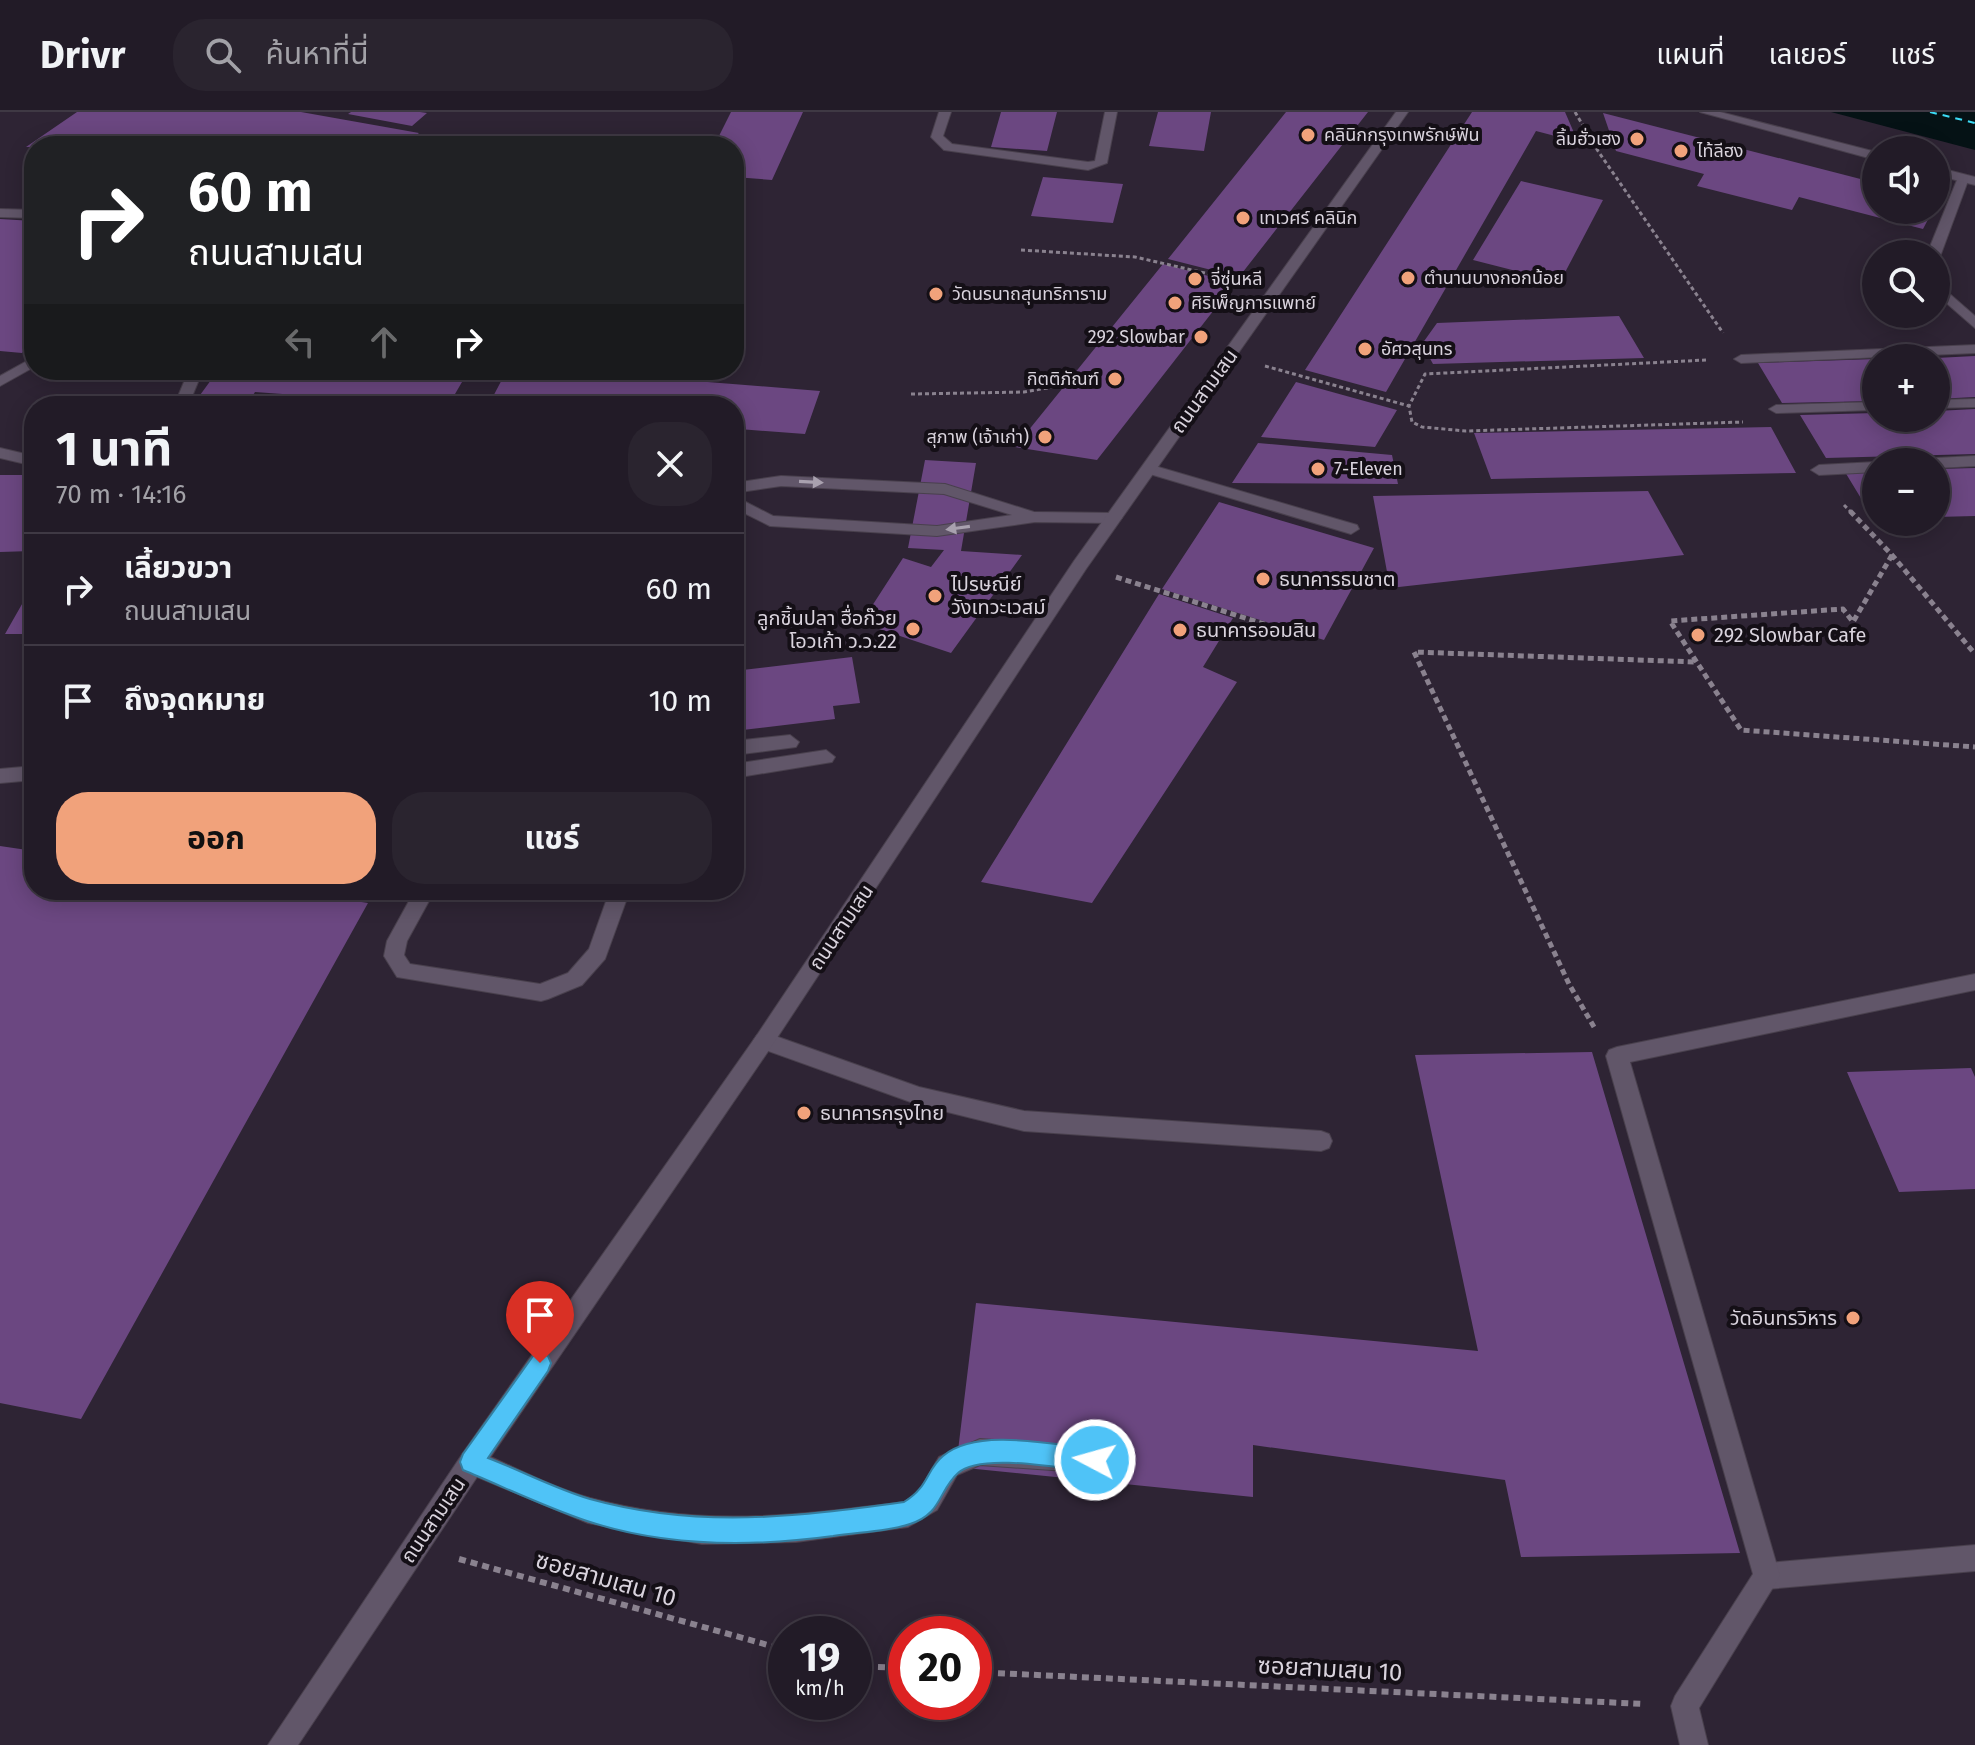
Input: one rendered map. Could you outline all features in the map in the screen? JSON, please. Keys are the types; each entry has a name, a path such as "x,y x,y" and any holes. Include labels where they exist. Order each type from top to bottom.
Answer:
{"main road":[{"path":"945,112 937,137 948,147 1088,166 1101,163 1111,112"},
{"name":"ถนนสามเสน","path":"282,1745 472,1462 764,1041 1080,565 1402,112"},
{"path":"1706,112 1862,152"},
{"path":"1941,240 1969,179"},
{"path":"0,213 24,214"},
{"path":"1950,300 1975,324"},
{"path":"1741,359 1975,349"},
{"path":"0,382 24,367"},
{"path":"1950,404 1975,403"},
{"path":"1776,409 1862,406"},
{"path":"0,453 24,459"},
{"path":"1950,462 1975,461"},
{"path":"1819,470 1862,468"},
{"path":"1148,469 1351,529"},
{"path":"744,487 781,481 945,489 1035,517"},
{"path":"744,507 770,521 937,531 1035,517 1114,518"},
{"path":"744,747 790,742"},
{"path":"744,769 826,757"},
{"path":"0,776 24,774"},
{"path":"420,900 397,941 394,956 404,971 541,993 575,979 598,953 617,900"},
{"path":"1694,1745 1685,1706 1767,1576 1617,1056 1975,982"},
{"path":"764,1041 919,1096 1024,1121 1321,1141"},
{"path":"472,1462 588,1510 702,1531 796,1529 908,1514 928,1501 948,1466 980,1452 1002,1451 1095,1460"},
{"path":"1767,1576 1975,1558"}],"path":[{"path":"1021,250 1165,262 1276,290"},
{"path":"1229,357 1409,406"},
{"path":"1741,359 1425,374 1409,406 1412,422 1422,427 1466,431 1753,422"},
{"path":"911,394 1024,392 1065,385"},
{"path":"1892,555 1853,622 1843,609 1670,621 1741,730 1975,747"},
{"path":"1080,565 1280,629"},
{"path":"1617,1056 1589,1020 1569,984 1414,652 1696,662"},
{"name":"ซอยสามเสน 10","path":"415,1547 768,1645"},
{"name":"ซอยสามเสน 10","path":"992,1673 1685,1706"}],"shaded area":[{"path":"1831,112 1975,112 1975,150 1950,143 1950,136 1922,136"}],"building":[{"path":"77,112 301,112 419,133 416,136 42,136"},
{"path":"731,112 803,112 772,180 744,178 744,136 719,136"},
{"path":"1001,112 1057,112 1047,151 991,147"},
{"path":"1158,112 1211,112 1204,151 1149,146"},
{"path":"1286,112 1368,112 1239,277 1168,259"},
{"path":"1472,112 1565,112 1578,142 1536,131 1386,392 1305,370"},
{"path":"427,113 412,126 348,114"},
{"path":"1603,113 1862,179 1862,213 1799,197 1792,210 1697,186 1704,174 1616,151"},
{"path":"1043,177 1123,184 1113,223 1031,216"},
{"path":"1521,181 1603,200 1560,282 1473,260"},
{"path":"0,219 24,220 24,351 0,351"},
{"path":"1904,224 1926,224 1923,229"},
{"path":"1163,264 1235,283 1097,460 1015,447"},
{"path":"1619,316 1644,358 1433,364 1422,344 1437,323"},
{"path":"1975,356 1975,397 1950,398 1950,357"},
{"path":"1862,359 1862,401 1782,403 1758,363"},
{"path":"211,380 463,380 454,396 310,396 255,392 252,396 199,396"},
{"path":"502,380 682,380 820,391 805,434 744,429 744,396 493,396"},
{"path":"1296,382 1397,410 1375,447 1261,437"},
{"path":"1975,409 1975,454 1950,455 1950,448 1862,448 1862,457 1826,458 1800,415 1862,413 1862,432 1950,432 1950,410"},
{"path":"1771,427 1796,473 1491,479 1474,433"},
{"name":"7-Eleven","path":"1258,443 1392,455 1398,484 1232,483"},
{"path":"925,460 976,463 961,551 1022,555 951,653 861,623 903,558 931,567 944,550 908,548"},
{"path":"1975,468 1975,516 1950,517 1950,469"},
{"path":"1862,471 1862,500 1845,472"},
{"path":"0,475 24,475 24,551 0,552"},
{"path":"1648,491 1684,555 1390,588 1373,496"},
{"name":"ธนาคารธนชาต","path":"1219,502 1374,548 1324,640 1162,589"},
{"path":"1159,594 1233,618 1203,667 1237,682 1092,903 981,882"},
{"path":"24,601 24,634 5,634"},
{"path":"852,657 860,703 833,706 835,719 744,730 744,670"},
{"path":"0,846 24,850 24,900 348,900 368,903 81,1419 0,1403"},
{"path":"1592,1052 1740,1553 1521,1557 1505,1480 1253,1445 1253,1497 956,1467 976,1303 1478,1351 1415,1055"},
{"path":"1971,1068 1975,1077 1975,1189 1899,1192 1847,1072"}],"ferry route":[{"path":"1930,112 1975,123"}],"place":[{"name":"คลินิกกรุงเทพรักษ์ฟัน","path":"1308,135"},
{"name":"ลิ้มฮั่วเฮง","path":"1637,139"},
{"name":"ไท้ลีฮง","path":"1681,151"},
{"name":"เทเวศร์ คลินิก","path":"1243,218"},
{"name":"ตำนานบางกอกน้อย","path":"1408,278"},
{"name":"จี่ซุ่นหลี","path":"1195,279"},
{"name":"วัดนรนาถสุนทริการาม","path":"936,294"},
{"name":"ศิริเพ็ญการแพทย์","path":"1175,303"},
{"name":"292 Slowbar","path":"1201,337"},
{"name":"อัศวสุนทร","path":"1365,349"},
{"name":"กิตติภัณฑ์","path":"1115,379"},
{"name":"สุภาพ (เจ้าเก่า)","path":"1045,437"},
{"name":"7-Eleven","path":"1318,469"},
{"name":"ธนาคารธนชาต","path":"1263,579"},
{"name":"ไปรษณีย์ วังเทวะเวสม์","path":"935,596"},
{"name":"ลูกชิ้นปลา ฮื่อก๊วย โอวเก้า ว.ว.22","path":"913,629"},
{"name":"ธนาคารออมสิน","path":"1180,630"},
{"name":"292 Slowbar Cafe","path":"1698,635"},
{"name":"ธนาคารกรุงไทย","path":"804,1113"},
{"name":"วัดอินทรวิหาร","path":"1853,1318"}],"route":[{"path":"540,1363 472,1462 588,1510 657,1525 702,1531 796,1529 908,1514 928,1501 948,1466 980,1452 1002,1451 1095,1460"}]}
